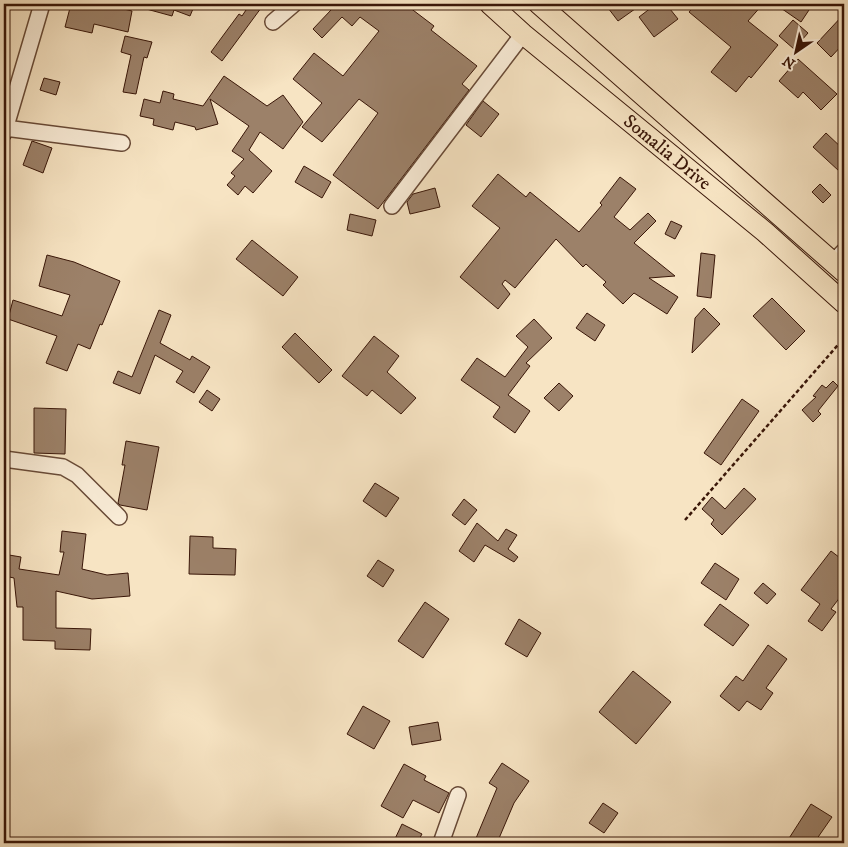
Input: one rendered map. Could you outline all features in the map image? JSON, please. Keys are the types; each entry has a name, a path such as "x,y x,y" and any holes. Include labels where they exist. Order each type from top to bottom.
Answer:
{"main road":[{"name":"Somalia Drive","path":"490,4 523,34 765,232 844,303"},
{"name":"Somalia Drive","path":"548,7 841,261"}],"street":[{"path":"42,4 4,131 122,143"},
{"path":"273,22 294,4"},
{"path":"392,206 523,34"},
{"path":"4,459 63,467 77,475 119,517"},
{"path":"441,843 458,795"}],"path":[{"path":"686,520 844,338"}],"building":[{"path":"71,4 89,4 103,7 104,4 132,11 128,32 94,24 92,33 65,27"},
{"path":"139,4 195,4 190,16 174,10 172,16 139,7"},
{"path":"250,4 264,4 222,61 211,52 239,14 242,16"},
{"path":"325,4 405,4 434,26 431,30 477,66 462,84 469,90 378,209 333,175 378,113 359,99 322,142 302,127 322,103 293,79 314,53 343,76 379,31 360,17 352,26 342,17 322,38 313,29 331,10"},
{"path":"605,4 642,4 618,21"},
{"path":"656,4 666,4 678,19 654,37 639,17"},
{"path":"696,4 763,4 748,21 778,45 751,78 749,76 736,92 711,72 731,47 689,12"},
{"path":"775,4 813,4 801,22"},
{"path":"844,14 844,43 831,57 817,43"},
{"path":"793,20 808,33 794,49 779,36"},
{"path":"125,36 152,42 147,58 144,57 136,94 123,92 131,55 121,52"},
{"path":"798,59 837,94 821,110 803,92 798,98 779,81"},
{"path":"224,76 267,106 283,95 303,122 283,149 260,132 249,150 272,171 253,193 245,186 238,195 227,185 235,176 231,173 244,159 232,151 249,126 210,99 218,124 196,130 195,127 175,122 173,130 153,125 154,119 140,116 144,99 160,103 163,91 174,94 173,99 203,106"},
{"path":"44,78 60,82 56,95 40,90"},
{"path":"483,101 499,114 481,137 466,125"},
{"path":"826,133 844,150 844,165 839,171 813,147"},
{"path":"32,141 52,148 43,173 23,165"},
{"path":"304,166 331,182 322,198 295,182"},
{"path":"498,174 526,197 530,192 579,232 602,205 600,203 620,177 636,189 614,217 630,230 648,213 656,221 634,243 675,276 649,278 678,297 667,314 634,293 623,304 603,285 606,282 586,264 583,267 556,239 515,288 505,280 502,284 510,294 498,309 460,277 500,228 472,206"},
{"path":"820,184 831,195 823,203 812,192"},
{"path":"435,188 440,207 410,214 407,202 413,194"},
{"path":"350,214 376,220 372,236 347,230"},
{"path":"671,221 682,226 675,239 665,234"},
{"path":"252,240 298,277 283,296 236,259"},
{"path":"701,253 715,255 711,298 697,296"},
{"path":"47,255 74,262 120,281 90,349 78,344 67,371 46,363 57,336 8,319 13,300 62,316 70,295 39,286"},
{"path":"772,298 805,331 786,350 753,316"},
{"path":"704,308 720,324 692,353 695,318"},
{"path":"159,310 171,315 160,343 190,360 192,356 210,367 194,393 176,382 183,371 155,355 140,394 113,383 118,371 132,377"},
{"path":"587,313 605,325 595,341 576,328"},
{"path":"534,319 552,338 526,363 530,366 508,395 530,411 515,433 493,417 500,407 461,380 477,358 505,377 528,347 516,336"},
{"path":"295,333 332,370 319,383 282,347"},
{"path":"374,336 399,356 387,372 416,398 401,414 372,390 367,396 342,376"},
{"path":"833,381 838,386 818,411 821,414 813,422 802,410 816,397 813,396 822,385 826,388"},
{"path":"559,383 573,396 559,411 544,398"},
{"path":"207,390 220,399 212,411 199,402"},
{"path":"742,399 759,411 721,465 704,453"},
{"path":"34,408 66,409 65,454 34,453"},
{"path":"126,441 159,447 147,510 118,503 125,465 122,465"},
{"path":"375,483 399,498 386,517 363,501"},
{"path":"744,488 756,499 722,535 711,524 714,520 702,509 712,497 725,509"},
{"path":"464,499 477,510 465,525 452,515"},
{"path":"477,523 498,541 506,529 517,535 508,549 518,557 514,562 485,545 474,562 459,551"},
{"path":"62,531 86,534 82,569 107,575 128,573 130,596 92,599 56,591 56,628 91,629 90,650 55,649 55,641 23,640 23,607 17,607 14,578 5,576 9,555 21,557 19,569 59,575 64,552 60,552"},
{"path":"190,536 213,537 213,548 236,549 235,575 189,574"},
{"path":"831,551 844,561 844,592 831,609 836,612 822,631 808,621 820,604 801,590"},
{"path":"378,560 394,570 383,587 367,576"},
{"path":"715,563 739,579 726,600 701,583"},
{"path":"763,583 776,594 767,604 754,593"},
{"path":"425,602 449,619 423,658 398,641"},
{"path":"720,604 749,625 733,646 704,625"},
{"path":"519,619 541,633 527,657 505,644"},
{"path":"768,645 787,659 766,688 773,693 761,710 747,701 739,711 720,696 736,676 743,681"},
{"path":"633,671 671,702 636,744 599,712"},
{"path":"363,706 390,721 374,749 347,734"},
{"path":"438,722 441,740 412,745 409,727"},
{"path":"502,763 529,781 514,803 497,843 474,843 497,788 489,783"},
{"path":"404,764 426,776 424,780 449,793 439,813 413,800 403,818 381,806"},
{"path":"603,803 618,813 604,833 589,823"},
{"path":"811,804 832,817 814,843 786,843"},
{"path":"402,824 422,834 417,843 393,843"}]}
